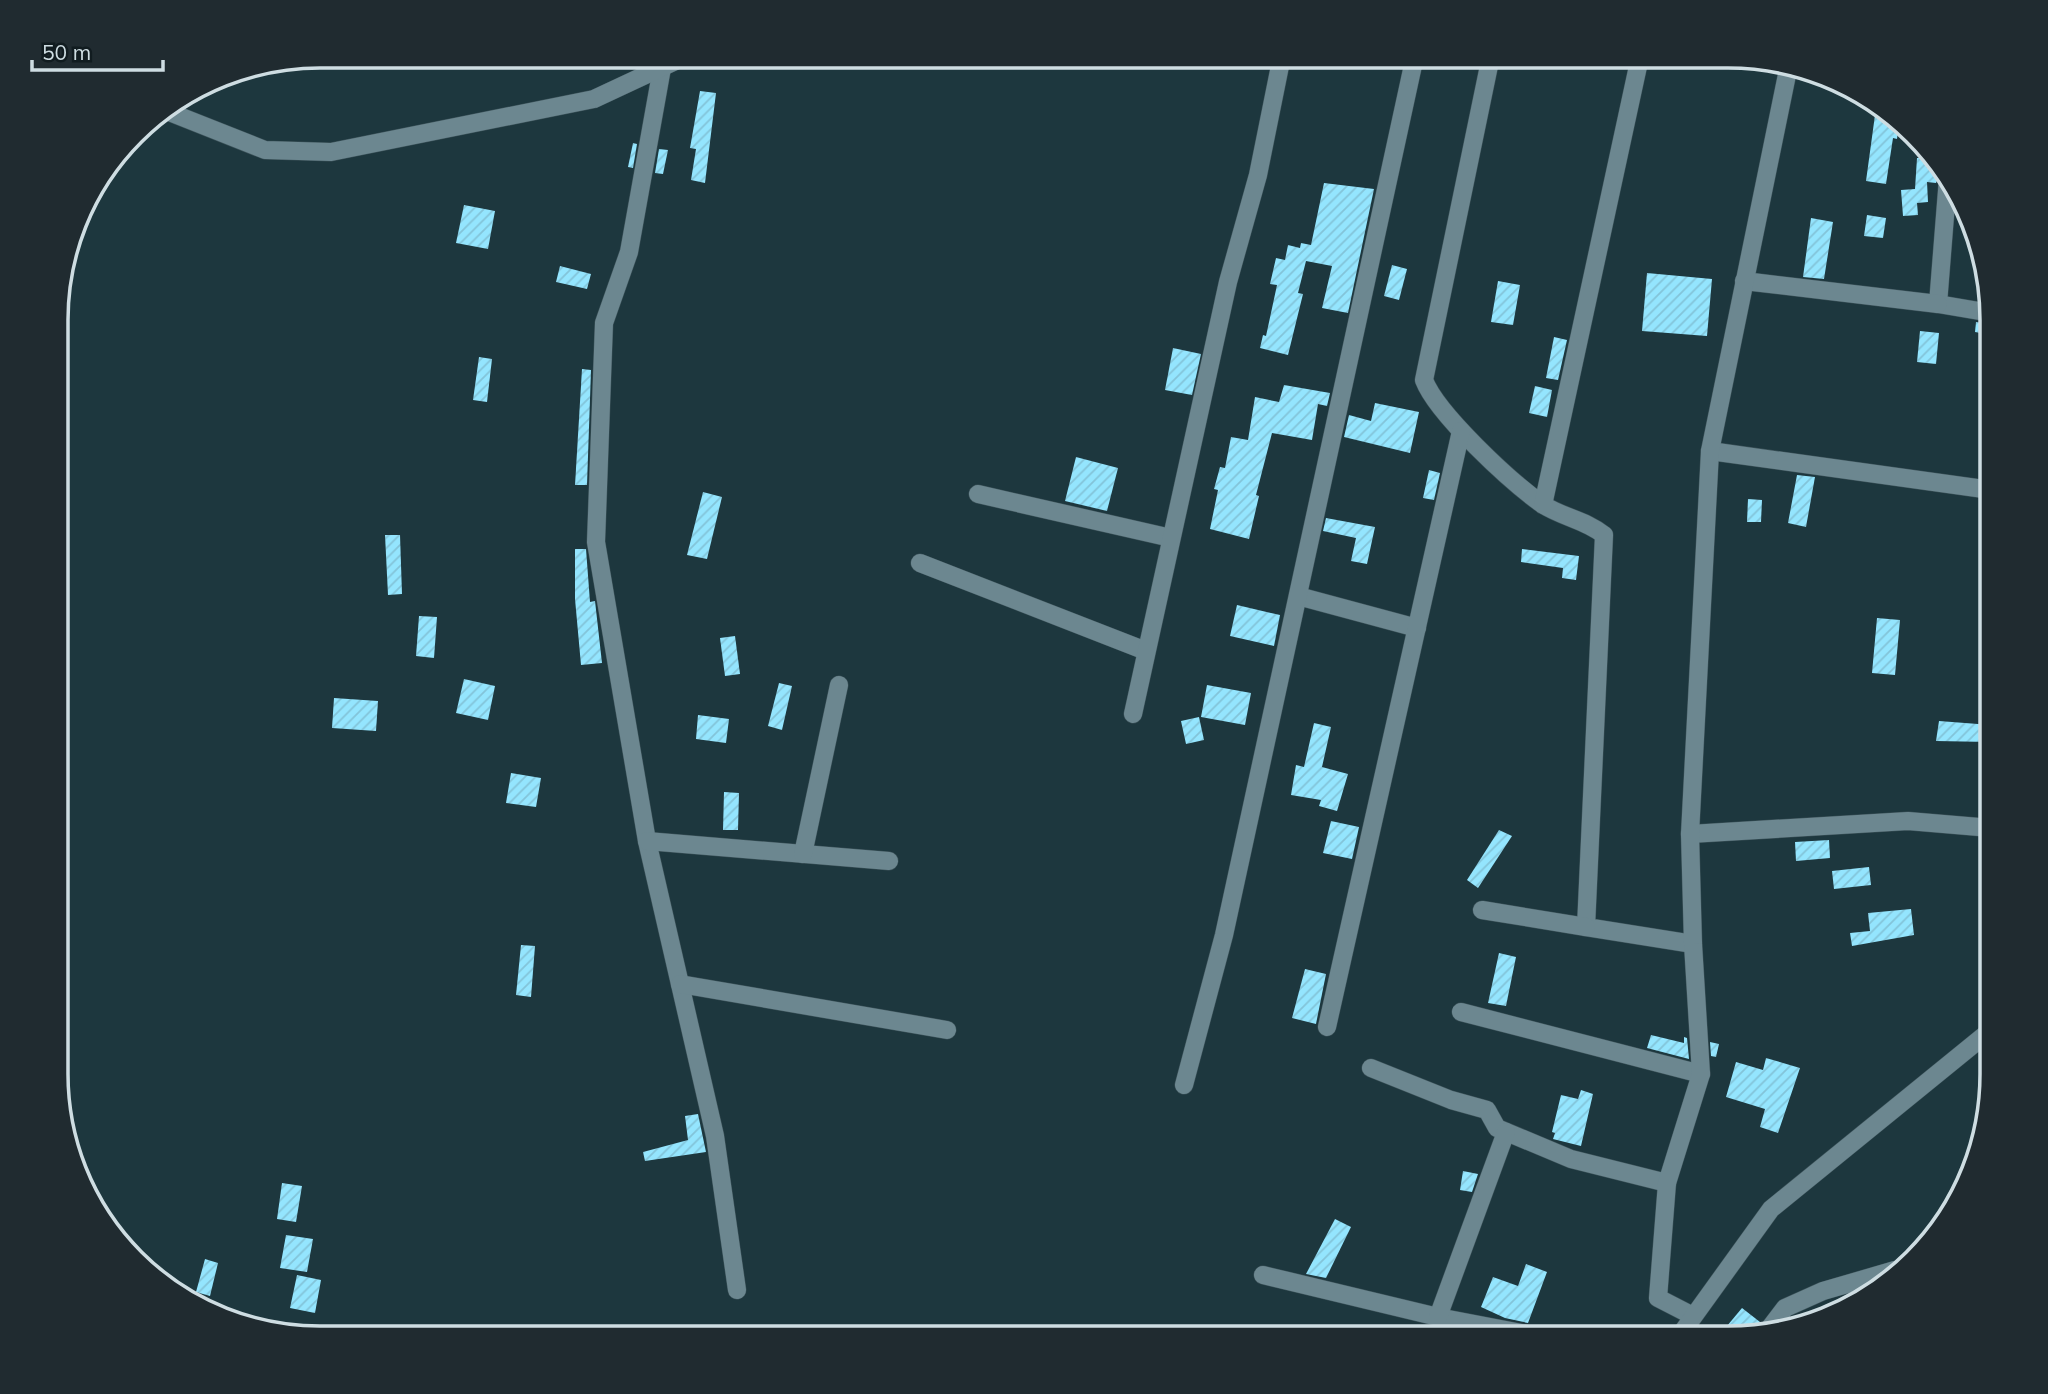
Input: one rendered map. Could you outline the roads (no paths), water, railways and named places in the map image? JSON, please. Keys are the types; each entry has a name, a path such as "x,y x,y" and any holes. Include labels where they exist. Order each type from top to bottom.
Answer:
{"street":[{"path":"175,114 265,150 331,152 594,99 662,68"},
{"path":"662,68 629,252 604,323 596,542 647,841 715,1136 737,1290"},
{"path":"1133,714 1228,282 1258,175 1280,68"},
{"path":"1184,1085 1224,935 1412,68"},
{"path":"1489,68 1424,380 1430,395 1461,431 1543,505 1604,535 1586,927"},
{"path":"1543,505 1638,68"},
{"path":"1693,1316 1658,1298 1667,1183 1702,1074 1693,944 1690,834 1710,451 1787,75"},
{"path":"1938,304 1947,195"},
{"path":"1744,281 1979,311"},
{"path":"1327,1027 1461,431"},
{"path":"1710,451 1980,488"},
{"path":"978,494 1171,538"},
{"path":"920,563 1146,651"},
{"path":"1298,596 1417,628"},
{"path":"803,854 839,685"},
{"path":"1690,834 1908,821 1980,827"},
{"path":"647,841 889,861"},
{"path":"1482,910 1693,944"},
{"path":"680,984 947,1030"},
{"path":"1461,1012 1702,1074"},
{"path":"1686,1326 1771,1209 1980,1040"},
{"path":"1371,1068 1451,1100 1487,1110 1497,1128 1571,1159 1667,1183"},
{"path":"1438,1317 1506,1132"},
{"path":"1775,1321 1785,1308 1823,1292 1882,1273"},
{"path":"1263,1275 1485,1326"}]}
